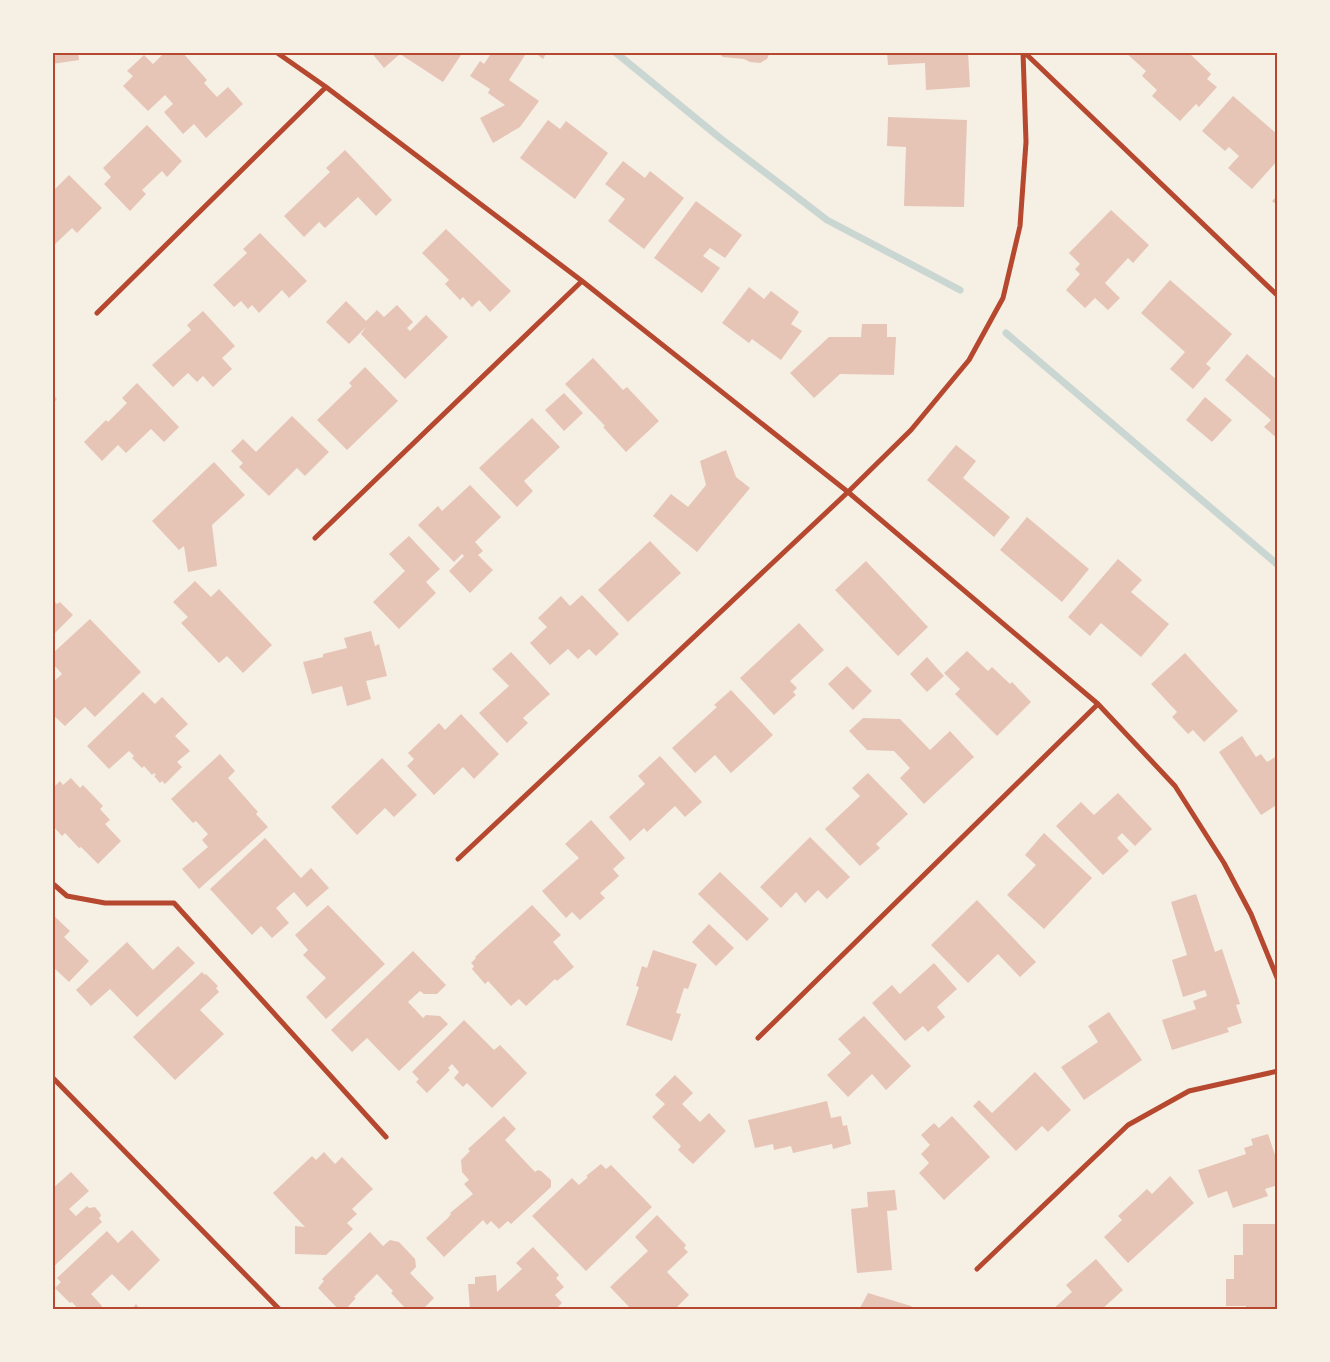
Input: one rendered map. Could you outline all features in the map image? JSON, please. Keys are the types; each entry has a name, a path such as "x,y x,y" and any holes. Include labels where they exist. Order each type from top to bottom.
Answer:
{"street":[{"path":"276,52 326,87 582,282 848,492 1098,704 1175,786 1224,863 1251,914 1278,980"},
{"path":"1023,52 1278,296"},
{"path":"458,859 848,492 911,430 969,360 1003,298 1020,226 1026,142 1023,52"},
{"path":"97,313 326,87"},
{"path":"315,538 582,282"},
{"path":"758,1038 1098,704"},
{"path":"52,883 67,896 105,903 174,904 386,1137"},
{"path":"977,1269 1128,1126 1189,1091 1278,1071"},
{"path":"52,1077 280,1310"}],"building":[{"path":"52,52 78,52 79,60 52,64"},
{"path":"165,52 182,52 207,80 204,83 217,97 228,87 243,104 206,138 194,124 183,134 164,112 173,104 165,95 148,111 123,86 133,76 127,71 144,55 153,64"},
{"path":"371,52 463,52 443,82 400,54 384,68"},
{"path":"492,52 527,52 509,80 539,101 520,127 493,143 480,118 505,105 488,93 490,89 470,76 480,61 484,64"},
{"path":"534,52 547,52 543,59"},
{"path":"717,52 770,52 767,59 760,63 723,57"},
{"path":"887,52 968,52 970,87 926,90 925,63 888,65"},
{"path":"1125,52 1188,52 1211,74 1207,79 1217,87 1199,107 1196,104 1180,121 1152,96 1157,90 1142,76 1146,71"},
{"path":"1233,96 1278,135 1278,160 1252,189 1228,168 1239,156 1229,147 1225,151 1202,131"},
{"path":"888,117 967,120 964,207 904,206 906,147 887,146"},
{"path":"548,120 560,129 566,121 608,153 575,199 520,158"},
{"path":"147,125 182,161 167,177 162,171 142,190 146,194 130,211 104,184 111,177 103,168"},
{"path":"345,150 392,200 376,216 358,197 325,228 319,222 304,237 284,216 330,172 326,168"},
{"path":"623,161 645,178 650,171 684,198 644,249 608,221 625,199 605,184"},
{"path":"69,175 102,208 77,233 72,228 52,247 52,192"},
{"path":"1278,195 1278,206 1272,201"},
{"path":"696,201 742,235 725,258 710,248 703,256 720,268 702,293 654,258"},
{"path":"1111,210 1149,245 1133,263 1128,258 1105,283 1120,298 1108,310 1095,298 1085,308 1066,290 1080,274 1075,269 1080,264 1069,253"},
{"path":"446,229 511,291 490,312 479,300 472,307 463,297 460,300 445,284 449,280 422,253"},
{"path":"260,233 307,281 289,298 282,290 259,313 252,305 248,309 241,301 234,307 213,285 247,253 243,249"},
{"path":"1170,280 1232,334 1206,364 1211,368 1193,389 1170,369 1185,352 1141,313"},
{"path":"749,287 764,299 771,291 799,312 791,324 802,331 781,360 752,339 749,343 722,323"},
{"path":"346,301 366,321 377,310 384,317 397,305 413,322 407,328 410,331 426,315 448,337 405,379 361,334 366,327 349,344 326,322"},
{"path":"203,311 235,346 222,358 232,369 213,387 203,376 197,382 188,373 173,387 152,365 191,330 187,325"},
{"path":"862,324 887,324 887,337 896,337 894,375 840,374 814,398 790,373 829,337 861,337"},
{"path":"1247,354 1278,379 1278,439 1264,427 1271,420 1225,380"},
{"path":"593,358 623,390 627,387 659,421 626,452 603,427 605,426 565,384"},
{"path":"365,367 398,401 347,450 317,420 352,386 349,383"},
{"path":"137,383 179,427 164,442 151,429 126,453 118,445 102,461 84,442 106,420 108,422 127,403 122,398"},
{"path":"564,393 583,413 564,431 545,410"},
{"path":"52,394 57,399 52,404"},
{"path":"1205,397 1232,420 1212,442 1186,420"},
{"path":"292,416 329,452 305,476 297,468 269,496 239,467 243,463 231,451 243,439 256,452"},
{"path":"532,418 560,447 524,481 533,491 517,507 479,468"},
{"path":"956,445 976,461 963,478 1010,517 994,537 927,480"},
{"path":"726,450 736,477 750,488 697,552 653,516 671,494 688,507 706,485 700,461"},
{"path":"214,462 245,495 212,525 217,566 188,572 184,546 179,550 152,521"},
{"path":"470,485 501,517 475,542 483,551 478,555 493,570 470,593 449,571 464,556 462,554 454,562 418,525 438,506 442,511"},
{"path":"1027,517 1089,569 1062,602 1000,550"},
{"path":"409,536 440,569 426,582 436,593 399,629 373,602 405,571 389,554"},
{"path":"650,541 681,573 628,622 598,590"},
{"path":"1118,559 1142,580 1131,592 1169,624 1141,657 1101,623 1090,636 1068,617"},
{"path":"866,561 928,627 898,656 835,590"},
{"path":"195,581 211,597 219,589 272,645 243,673 227,656 219,663 181,623 188,617 173,602"},
{"path":"582,595 619,634 596,656 589,649 578,659 568,649 550,665 530,643 547,627 538,618 561,596 570,606"},
{"path":"52,599 57,604 60,602 73,615 53,635 55,637 52,640"},
{"path":"90,619 141,672 95,717 85,707 65,726 52,714 52,683 62,674 52,663 52,654"},
{"path":"799,623 824,650 790,681 797,688 793,692 796,695 774,715 740,678"},
{"path":"371,631 375,646 379,644 387,676 366,681 371,699 347,706 342,686 312,694 303,662 323,657 323,654 347,648 344,638"},
{"path":"967,651 988,671 992,667 1010,684 1012,682 1031,702 997,736 955,694 960,689 944,673"},
{"path":"511,652 550,694 523,718 528,723 507,743 479,713 509,686 492,669"},
{"path":"1185,653 1238,711 1204,742 1193,730 1188,734 1172,717 1177,712 1151,684"},
{"path":"927,657 944,676 927,692 910,674"},
{"path":"847,666 872,691 853,710 828,684"},
{"path":"731,690 773,735 731,773 715,755 695,773 672,748 717,707 714,705"},
{"path":"143,692 155,704 162,697 188,724 175,736 190,751 177,762 182,767 165,784 162,781 160,783 154,776 156,775 154,773 152,775 144,766 142,768 132,758 134,756 129,751 109,769 87,746"},
{"path":"461,714 499,754 474,779 463,767 434,795 407,766 414,759 408,753 439,723 445,730"},
{"path":"863,718 900,719 930,750 950,731 974,757 924,804 900,778 910,768 894,751 867,750 849,731"},
{"path":"1242,736 1256,757 1261,754 1267,762 1275,757 1278,760 1278,804 1261,815 1219,752"},
{"path":"220,754 235,771 228,778 258,812 256,814 268,827 199,889 182,869 208,847 202,840 208,834 196,821 193,823 171,799"},
{"path":"660,756 702,802 685,817 675,806 647,832 644,828 630,841 609,817 645,784 638,776"},
{"path":"382,758 417,795 394,817 385,808 357,835 331,807"},
{"path":"868,773 908,814 876,844 880,848 860,866 825,829 860,796 852,788"},
{"path":"71,778 80,788 83,785 103,806 100,809 110,820 105,824 121,841 98,864 65,833 62,836 52,825 52,789 60,781 63,785"},
{"path":"1118,793 1152,829 1135,846 1122,833 1117,838 1129,851 1103,875 1056,826 1081,802 1094,815"},
{"path":"591,820 625,858 613,869 619,876 600,893 605,898 580,920 572,912 566,918 542,891 579,858 565,844"},
{"path":"1044,833 1092,878 1044,929 1007,895 1036,865 1025,855"},
{"path":"810,837 850,877 827,899 818,890 805,903 796,892 781,908 760,887"},
{"path":"265,838 301,878 311,868 329,888 307,907 294,892 276,908 289,923 272,938 261,926 252,935 210,889"},
{"path":"720,872 769,919 747,941 698,894"},
{"path":"1196,894 1215,952 1222,949 1240,1004 1236,1005 1242,1023 1227,1028 1229,1032 1172,1050 1162,1020 1196,1009 1193,1001 1207,996 1205,990 1183,997 1172,960 1187,955 1171,902"},
{"path":"977,900 1036,962 1020,977 998,954 968,983 931,945"},
{"path":"328,905 385,964 326,1019 306,997 326,978 303,955 308,950 295,935"},
{"path":"532,905 561,935 553,942 574,967 557,981 555,979 526,1006 519,999 511,1006 488,981 485,984 472,969 474,966 471,963 475,957"},
{"path":"52,914 70,931 64,937 89,961 69,982 52,966"},
{"path":"709,924 734,948 716,966 692,942"},
{"path":"127,942 153,970 178,946 195,963 137,1017 110,989 91,1006 76,990"},
{"path":"653,950 697,964 688,989 684,988 676,1013 681,1014 672,1041 626,1025 639,987 636,986 642,966 647,968"},
{"path":"413,951 446,985 437,994 424,994 420,991 408,1002 423,1018 426,1015 440,1016 448,1024 399,1071 367,1038 352,1052 331,1030"},
{"path":"934,963 957,989 937,1007 945,1017 928,1032 923,1026 905,1041 872,1003 892,985 900,994"},
{"path":"202,972 218,986 216,988 219,992 200,1010 224,1034 175,1080 133,1037"},
{"path":"1109,1012 1142,1060 1084,1100 1061,1067 1098,1042 1088,1026"},
{"path":"864,1016 911,1066 886,1090 872,1074 848,1097 827,1075 851,1053 838,1039"},
{"path":"464,1020 494,1050 500,1045 527,1073 492,1108 467,1083 463,1087 454,1078 459,1072 452,1064 448,1068 450,1070 427,1093 416,1082 419,1079 412,1072"},
{"path":"1035,1072 1071,1110 1048,1132 1042,1126 1016,1151 973,1106 979,1100 992,1113"},
{"path":"675,1075 693,1093 682,1104 700,1122 709,1113 726,1131 693,1164 678,1150 681,1146 652,1117 665,1104 655,1095"},
{"path":"827,1101 831,1118 841,1116 843,1126 847,1125 851,1144 833,1149 832,1144 793,1153 791,1146 774,1150 773,1144 755,1148 748,1120"},
{"path":"504,1116 516,1129 505,1140 535,1172 541,1171 551,1180 551,1187 511,1224 508,1221 499,1229 491,1221 487,1225 483,1220 444,1257 426,1238 448,1218 450,1213 473,1194 464,1184 469,1180 462,1172 461,1160 470,1151 468,1149"},
{"path":"952,1116 990,1157 944,1200 919,1173 929,1163 921,1154 930,1145 921,1135 934,1123 939,1128"},
{"path":"1268,1134 1278,1164 1278,1185 1265,1189 1268,1196 1233,1208 1227,1191 1208,1198 1198,1170 1246,1154 1244,1148 1253,1145 1251,1139"},
{"path":"324,1152 335,1164 342,1157 373,1189 352,1209 357,1214 347,1223 353,1229 326,1255 295,1254 295,1226 305,1227 273,1193 312,1156 316,1160"},
{"path":"601,1164 606,1169 611,1165 652,1207 586,1271 532,1216 572,1178 579,1185 588,1177 586,1176"},
{"path":"71,1172 89,1191 69,1209 76,1216 87,1206 89,1208 95,1207 100,1213 101,1216 99,1218 102,1222 52,1268 52,1189"},
{"path":"1170,1176 1194,1203 1128,1263 1104,1237 1122,1220 1118,1216 1147,1189 1152,1194"},
{"path":"895,1190 897,1210 887,1211 892,1270 857,1273 851,1209 868,1207 867,1192"},
{"path":"657,1215 686,1245 684,1248 688,1252 667,1272 689,1295 674,1310 632,1310 610,1287 648,1251 635,1237"},
{"path":"1243,1224 1278,1224 1278,1310 1246,1310 1246,1306 1226,1306 1226,1279 1234,1279 1234,1255 1243,1255"},
{"path":"132,1230 160,1260 129,1291 112,1274 91,1294 102,1306 98,1310 79,1310 55,1288 61,1282 57,1278 107,1231 118,1243"},
{"path":"370,1232 383,1246 390,1240 399,1242 415,1259 416,1267 410,1273 434,1298 422,1310 407,1310 377,1274 354,1297 356,1298 345,1310 339,1310 318,1288 324,1281 322,1279"},
{"path":"533,1247 559,1275 556,1278 564,1287 555,1295 562,1303 555,1310 470,1310 468,1284 475,1284 475,1277 496,1275 497,1292 522,1269 516,1263"},
{"path":"1096,1259 1123,1290 1101,1310 1052,1310 1072,1292 1066,1285"},
{"path":"868,1293 911,1306 914,1310 859,1310"},
{"path":"136,1304 141,1310 131,1310"}],"waterway":[{"path":"615,52 720,138 827,220 960,290"},
{"path":"1006,333 1278,565"}]}
